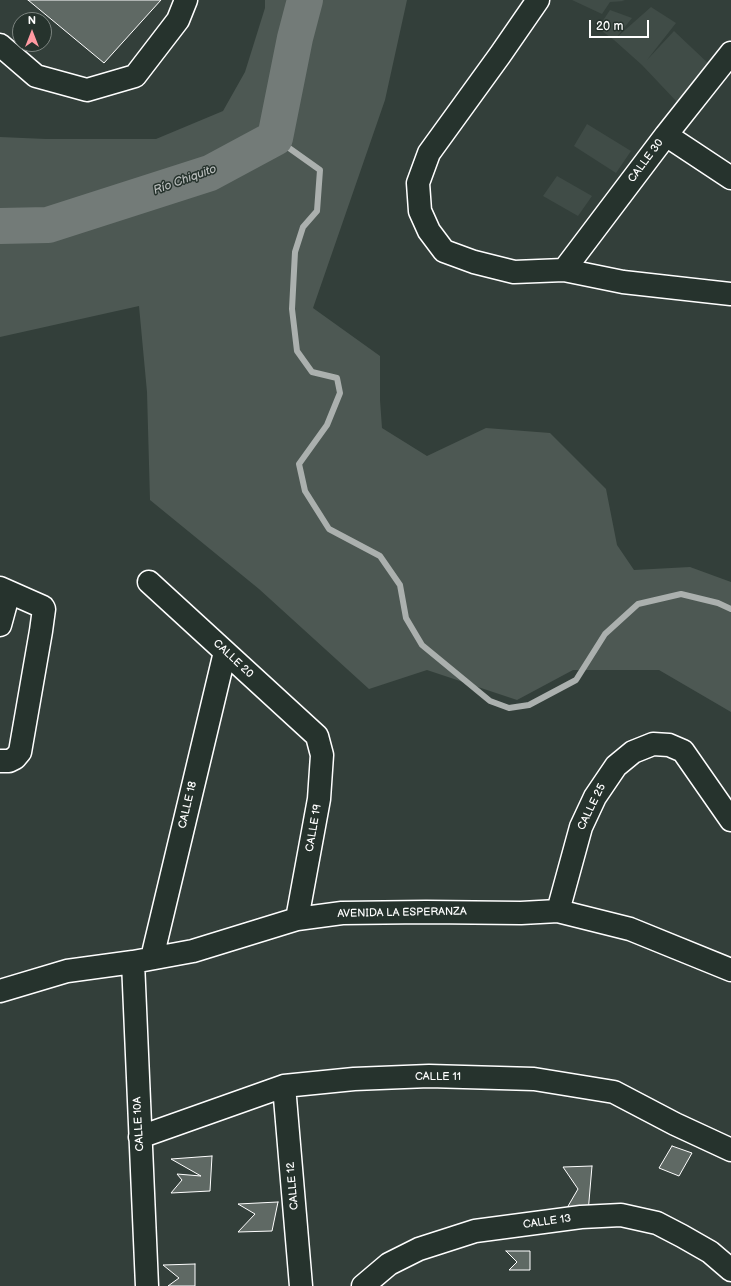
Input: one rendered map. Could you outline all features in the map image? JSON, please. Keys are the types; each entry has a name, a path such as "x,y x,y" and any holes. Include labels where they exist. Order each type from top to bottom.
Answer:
{"street":[{"path":"0,45 36,76 87,90 136,76 178,20 186,0"},
{"path":"538,0 500,55 428,153 418,183 420,211 429,231 444,251 474,262 514,272 564,270 623,282 731,294"},
{"name":"CALLE 30","path":"564,270 666,134 731,53"},
{"path":"666,134 731,178"},
{"name":"CALLE 20","path":"148,582 317,736"},
{"path":"0,625 4,590 43,607 44,614 20,752 16,758 9,762 0,761"},
{"name":"CALLE 18","path":"142,960 225,652"},
{"name":"CALLE 19","path":"298,919 319,799 322,756 317,736"},
{"name":"CALLE 25","path":"558,911 581,827 595,797 616,766 633,752 654,744 669,745 683,751 731,820"},
{"name":"AVENIDA LA ESPERANZA","path":"0,990 67,971 193,951 298,919 342,913 521,913 558,911 630,930 731,969"},
{"name":"CALLE 10A","path":"142,960 140,1137 147,1286"},
{"name":"CALLE 11","path":"140,1137 284,1086 354,1079 428,1076 534,1079 614,1092 675,1124 731,1150"},
{"name":"CALLE 12","path":"284,1086 301,1286"},
{"name":"CALLE 13","path":"363,1286 389,1264 419,1249 475,1231 581,1217 620,1215 657,1223 710,1252 731,1270"},
{"path":"710,1252 731,1261"}],"shaded area":[{"path":"265,0 407,0 385,100 313,308 380,356 380,400 382,428 427,456 486,428 550,433 606,489 617,545 634,570 690,567 731,582 731,712 659,670 573,670 517,700 427,670 369,689 259,589 150,500 147,392 139,306 0,337 0,137 46,139 156,139 223,111 245,72 265,8"},
{"path":"572,0 625,1 610,2 602,14"},
{"path":"651,7 676,23 647,60 674,31 710,65 677,102 642,65 598,28 610,10 632,18 616,38"},
{"path":"587,124 631,151 616,173 574,146"},
{"path":"557,176 592,196 578,216 543,196"}],"building":[{"path":"28,0 161,0 104,63 52,20 52,12 42,12"},
{"path":"672,1146 692,1153 679,1176 659,1168"},
{"path":"212,1156 210,1191 171,1193 182,1180 177,1174 201,1176 171,1159"},
{"path":"592,1166 588,1213 564,1213 578,1189 563,1167"},
{"path":"278,1202 272,1231 238,1232 255,1214 238,1204"},
{"path":"506,1251 530,1251 530,1270 509,1270 517,1262"},
{"path":"195,1264 195,1286 168,1286 179,1278 163,1265"}],"waterway":[{"name":"Río Chiquito","path":"0,226 48,225 210,173 275,138 295,38 305,0"},
{"path":"275,138 320,170 317,211 303,227 295,252 292,309 297,351 312,372 337,378 340,393 327,425 299,464 305,491 329,529 380,556 400,585 406,618 422,645 490,701 509,708 529,705 576,680 605,634 638,604 681,594 718,603 731,609"}]}
